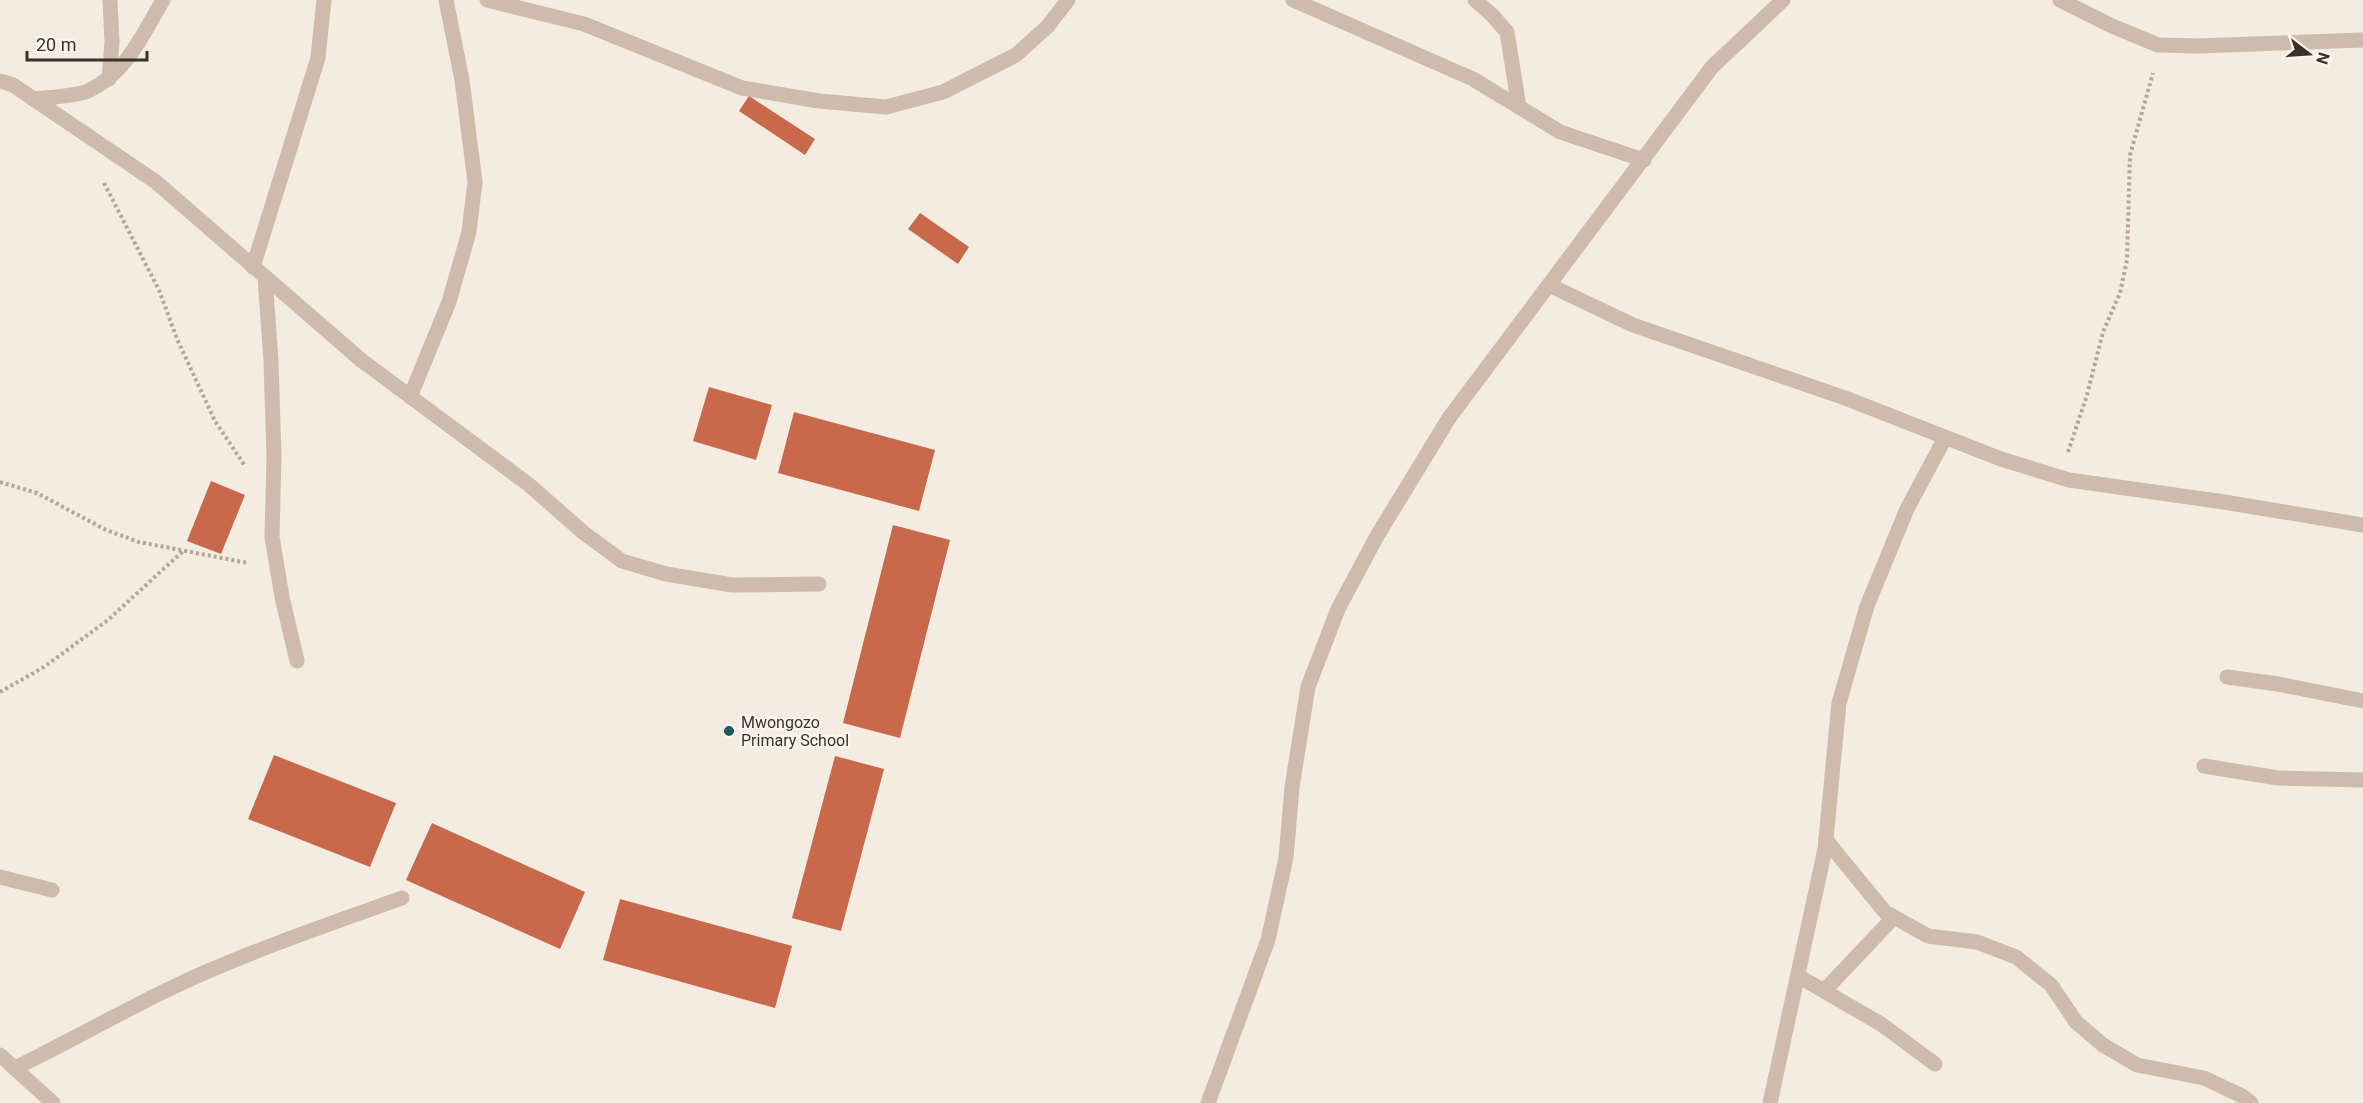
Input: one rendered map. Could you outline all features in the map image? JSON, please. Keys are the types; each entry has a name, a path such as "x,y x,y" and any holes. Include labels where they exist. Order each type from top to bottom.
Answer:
{"street":[{"path":"109,79 112,42 110,0"},
{"path":"33,99 86,92 109,79 128,59 164,0"},
{"path":"297,661 277,568 273,537 272,361 259,272 318,58 324,0"},
{"path":"410,397 449,302 469,232 475,182 462,80 446,0"},
{"path":"487,0 584,24 742,88 819,101 886,107 943,92 1016,55 1048,26 1068,0"},
{"path":"1293,0 1473,79 1560,132 1644,160"},
{"path":"1475,0 1507,32 1519,107"},
{"path":"1208,1103 1268,940 1286,858 1292,787 1308,687 1338,609 1377,536 1449,418 1712,67 1783,0"},
{"path":"2060,0 2112,26 2158,45 2198,46 2363,39"},
{"path":"0,70 6,83 156,183 361,360 528,484 584,533 622,561 666,574 732,585 819,584"},
{"path":"1549,285 1633,325 1845,398 2001,459 2069,480 2363,525"},
{"path":"1770,1103 1826,840 1839,703 1867,606 1907,509 1945,438"},
{"path":"2227,677 2278,684 2363,701"},
{"path":"2204,766 2278,778 2363,780"},
{"path":"1826,840 1885,912 1928,936 1977,942 2016,957 2051,985 2076,1022 2103,1045 2137,1065 2204,1078 2242,1096 2251,1103"},
{"path":"0,877 52,890"},
{"path":"15,1068 169,989 277,943 402,898"},
{"path":"1824,991 1894,917"},
{"path":"1798,976 1881,1024 1935,1064"},
{"path":"0,1055 53,1103"}],"path":[{"path":"2053,475 2070,449 2103,332 2120,293 2127,260 2130,154 2139,117 2152,82 2158,45"},
{"path":"100,177 159,290 177,339 215,421 246,466 273,498"},
{"path":"0,482 37,493 106,530 139,542 277,568"},
{"path":"0,692 44,667 108,620 183,551"}],"building":[{"path":"749,96 815,139 805,155 739,111"},
{"path":"920,213 969,247 958,264 908,229"},
{"path":"709,387 772,405 756,460 693,441"},
{"path":"794,412 935,450 919,511 778,473"},
{"path":"211,481 245,495 221,554 187,541"},
{"path":"893,525 950,540 900,738 843,723"},
{"path":"274,755 396,803 370,867 248,819"},
{"path":"835,756 884,769 841,931 792,918"},
{"path":"432,823 585,892 560,949 406,880"},
{"path":"620,899 792,946 775,1008 603,960"}],"place":[{"name":"Mwongozo Primary School","path":"729,731"}]}
